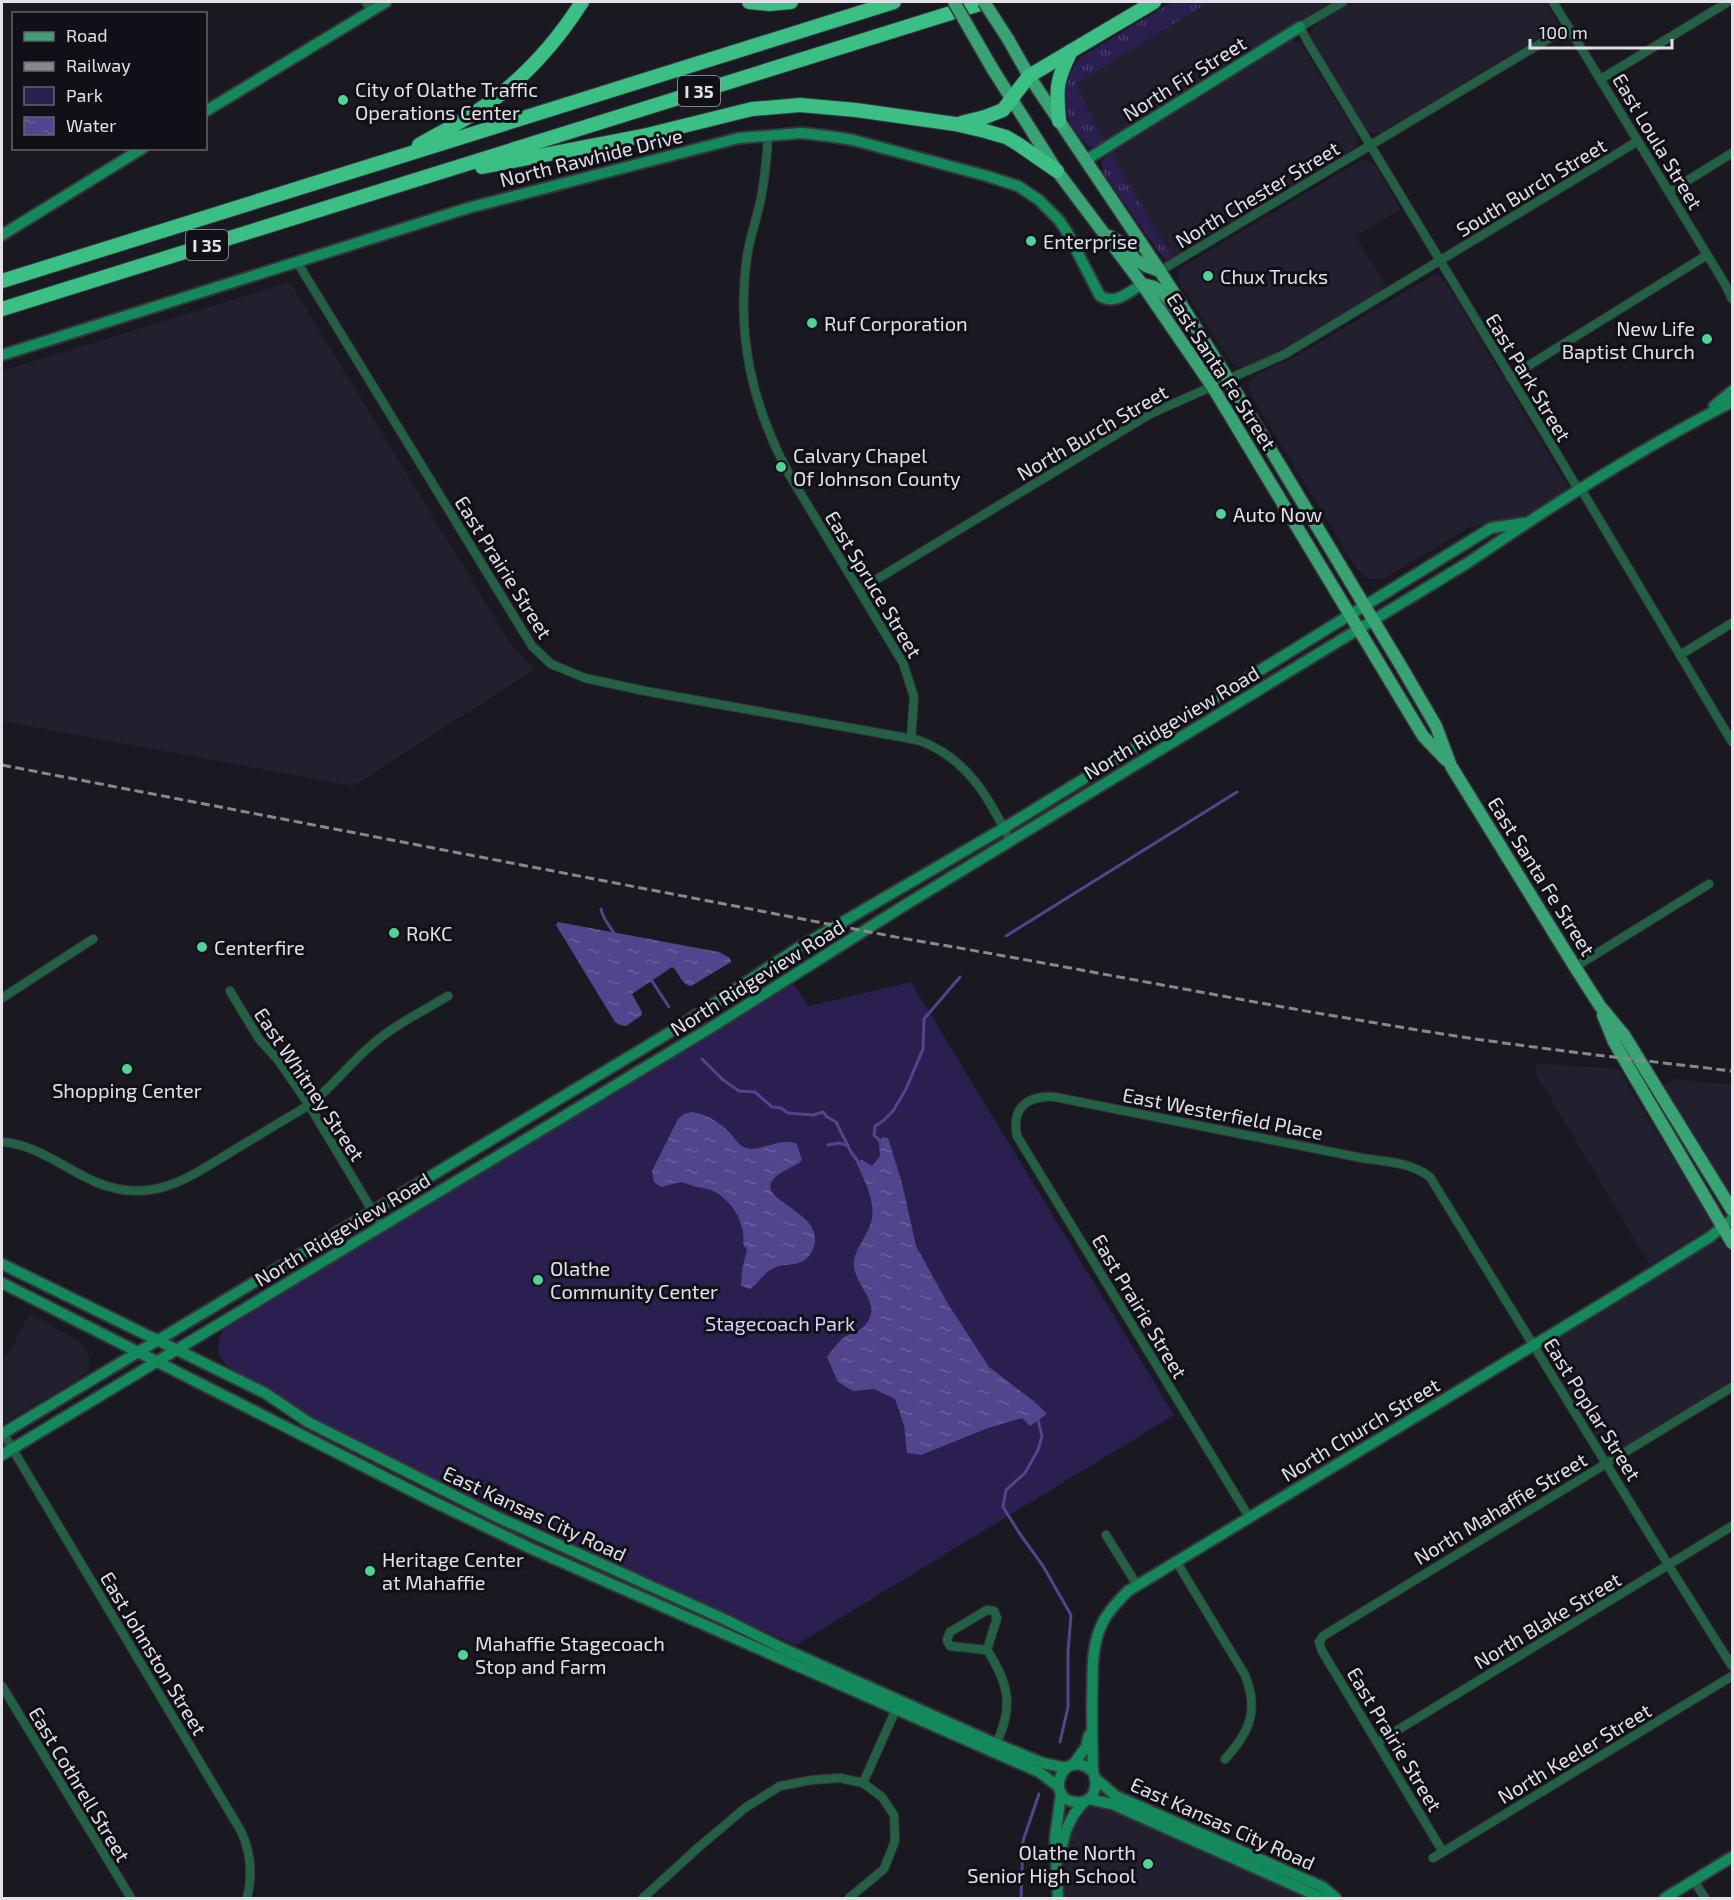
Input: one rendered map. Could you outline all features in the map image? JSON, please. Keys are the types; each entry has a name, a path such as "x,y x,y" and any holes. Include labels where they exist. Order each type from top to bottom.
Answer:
{"highway":[{"path":"397,157 474,113 506,90 537,62 582,2"},
{"path":"749,2 791,2"},
{"name":"I 35","path":"2,281 894,2"},
{"name":"I 35","path":"2,309 985,2"},
{"path":"955,124 1003,110 1029,76 1154,2"},
{"path":"1059,121 1057,87 1060,72 1071,51"},
{"path":"412,181 647,135 752,109 778,106 831,107 985,130 1006,137 1057,171"}],"main road":[{"name":"East Santa Fe Street","path":"954,2 1011,101 1057,171 1142,284 1212,386 1423,736 1451,765"},
{"name":"East Santa Fe Street","path":"985,2 1029,76 1194,324 1436,726 1451,765 1575,967 1600,1006 1624,1035 1732,1210"},
{"path":"1105,234 1124,244 1135,259 1146,267 1160,271"},
{"path":"1142,284 1155,287 1178,314 1194,324"},
{"name":"East Santa Fe Street","path":"1600,1006 1614,1042 1727,1223 1732,1243"}],"street":[{"path":"207,110 368,6 386,2"},
{"path":"1300,27 1343,2"},
{"name":"East Loula Street","path":"1553,2 1732,298"},
{"path":"1601,79 1728,2"},
{"name":"East Park Street","path":"1300,27 1732,742"},
{"name":"North Fir Street","path":"1086,160 1300,27"},
{"name":"North Chester Street","path":"1160,271 1568,27"},
{"name":"North Rawhide Drive","path":"2,354 479,205 733,140 768,135 802,133 853,140 1006,181 1029,193 1059,220 1100,296 1106,300 1113,300 1142,284"},
{"name":"East Spruce Street","path":"768,135 766,169 747,257 744,290 749,368 759,408 774,447 898,653 908,675 914,697 911,739"},
{"name":"South Burch Street","path":"1440,261 1638,141"},
{"path":"2,235 141,150"},
{"path":"1669,192 1732,153"},
{"path":"1510,377 1707,255"},
{"name":"North Burch Street","path":"859,590 1149,414 1285,354 1440,261"},
{"name":"East Prairie Street","path":"297,262 526,637 551,664 585,678 645,691 911,739"},
{"path":"1698,420 1732,391"},
{"path":"1698,420 1732,402"},
{"name":"North Ridgeview Road","path":"2,1455 707,1030 822,956 1469,562 1527,522 1698,420"},
{"name":"North Ridgeview Road","path":"2,1433 672,1031 798,948 1004,828 1491,528 1527,522"},
{"path":"1680,656 1732,623"},
{"path":"911,739 929,744 943,752 970,775 986,796 1010,841"},
{"path":"1575,967 1709,884"},
{"path":"2,998 93,939"},
{"name":"East Whitney Street","path":"230,991 259,1039 278,1060 309,1105 382,1227"},
{"path":"2,1142 29,1148 89,1179 110,1187 152,1190 181,1182 309,1105 324,1094 378,1039 448,996"},
{"name":"East Westerfield Place","path":"1019,1110 1028,1101 1038,1096 1055,1097 1362,1158 1407,1164 1423,1172"},
{"name":"East Prairie Street","path":"1019,1110 1015,1125 1017,1136 1249,1517"},
{"name":"East Poplar Street","path":"1423,1172 1431,1177 1437,1186 1732,1666"},
{"name":"North Church Street","path":"1094,1776 1093,1661 1098,1633 1114,1605 1128,1591 1710,1237 1727,1223"},
{"name":"East Kansas City Road","path":"2,1264 265,1394 308,1422 495,1516 726,1620 898,1705"},
{"name":"East Kansas City Road","path":"2,1283 419,1495 532,1549 994,1747 1039,1772 1060,1790"},
{"name":"North Mahaffie Street","path":"1319,1642 1323,1636 1732,1388"},
{"name":"East Johnston Street","path":"2,1433 241,1831 246,1841 251,1864 247,1899"},
{"name":"North Blake Street","path":"1378,1742 1732,1526"},
{"path":"1106,1535 1137,1585"},
{"path":"1176,1562 1245,1675 1250,1687 1252,1711 1248,1728 1240,1742 1225,1759"},
{"path":"987,1650 950,1646 947,1640 950,1632 987,1610 994,1611 997,1618 987,1650 1002,1675 1007,1695 1006,1720 994,1747"},
{"name":"East Prairie Street","path":"1319,1642 1322,1651 1443,1852"},
{"name":"North Keeler Street","path":"1432,1858 1732,1676"},
{"name":"East Cothrell Street","path":"2,1686 130,1899"},
{"path":"863,1784 898,1705"},
{"name":"North Church Street","path":"1070,1766 1086,1747 1092,1726"},
{"name":"East Kansas City Road","path":"994,1747 1043,1763 1070,1766"},
{"path":"1057,1869 1069,1821 1073,1813 1096,1787 1094,1776 1081,1765 1070,1766 1061,1774 1055,1838 1058,1899"},
{"name":"East Kansas City Road","path":"1094,1776 1116,1796 1323,1887 1336,1899"},
{"path":"644,1899 700,1846 745,1808 780,1786 840,1778 863,1784 882,1797 894,1815 895,1841 884,1869 849,1899"},
{"path":"1060,1790 1067,1800 1075,1802 1086,1800"},
{"name":"East Kansas City Road","path":"1086,1800 1112,1804 1328,1899"},
{"path":"1665,1899 1732,1857"},
{"path":"1694,1881 1705,1899"}],"shaded area":[{"path":"1209,2 1335,2 1105,144 1075,84"},
{"path":"1353,2 1546,2 1557,22 1553,29 1381,133 1374,134 1367,130 1310,35 1317,23"},
{"path":"1291,41 1298,42 1303,47 1356,134 1355,147 1349,153 1173,258 1111,153"},
{"path":"1364,160 1376,167 1401,209 1356,236 1387,288 1269,357 1245,367 1237,367 1231,362 1179,282 1179,269"},
{"path":"1436,274 1444,279 1568,487 1566,492 1530,516 1507,523 1470,527 1384,578 1368,579 1356,568 1251,395 1249,383 1257,374 1290,360"},
{"path":"290,282 510,643 535,669 353,786 2,721 2,371"},
{"path":"1537,1063 1618,1069 1709,1217 1711,1221 1709,1228 1650,1265 1536,1074"},
{"path":"1675,1079 1732,1085 1732,1200 1664,1086"},
{"path":"1720,1241 1726,1245 1732,1255 1732,1381 1620,1450 1607,1450 1547,1356 1547,1348 1554,1340 1714,1242"},
{"path":"29,1314 81,1342 89,1355 89,1369 75,1381 2,1424 2,1359 8,1355"},
{"name":"Olathe North Senior High School","path":"1088,1807 1108,1808 1304,1898 1064,1898 1065,1847 1068,1832 1082,1810"}],"green space":[{"path":"1172,2 1209,2 1076,84 1105,144 1090,147 1073,127 1065,104 1067,80 1073,68 1081,57"},
{"path":"1111,153 1173,258 1167,260 1161,255 1104,174 1101,162"},
{"name":"Stagecoach Park","path":"792,982 809,1006 911,982 1174,1415 796,1645 611,1564 514,1514 479,1503 376,1453 309,1417 271,1389 233,1371 224,1362 218,1348 222,1333 228,1325 710,1034"}],"water":[{"path":"558,922 719,952 730,958 731,962 691,986 685,983 672,967 632,994 642,1015 626,1026 620,1025 615,1022 556,925"},
{"path":"692,1112 717,1122 746,1148 752,1149 784,1142 797,1144 802,1160 777,1176 770,1188 781,1201 807,1221 813,1230 814,1247 800,1263 778,1266 770,1270 750,1289 741,1286 742,1269 747,1250 743,1244 740,1221 733,1208 721,1196 707,1189 686,1183 661,1187 654,1182 652,1171 678,1119"},
{"path":"882,1137 888,1138 902,1183 916,1246 948,1304 989,1367 1047,1414 1030,1426 1022,1418 988,1428 921,1455 907,1453 904,1425 895,1399 874,1389 853,1391 838,1382 827,1357 842,1339 864,1326 872,1311 868,1297 854,1269 856,1253 872,1220 870,1194 856,1162 862,1160 872,1166 880,1156 879,1143"}],"waterway":[{"path":"1006,936 1237,792"},
{"path":"601,909 614,933"},
{"path":"882,1143 874,1135 875,1126 893,1111 906,1089 923,1049 924,1019 960,977"},
{"path":"650,978 669,1007"},
{"path":"702,1059 722,1079 739,1091 755,1092 772,1107 781,1108 788,1113 813,1115 823,1112 836,1122 851,1152 860,1164"},
{"path":"828,1145 839,1143 846,1145"},
{"path":"1036,1418 1042,1436 1038,1450 1025,1473 1006,1490 1003,1507 1043,1566 1071,1615 1068,1707 1060,1742"},
{"path":"1021,1898 1023,1841 1039,1794"}],"railway":[{"path":"2,765 901,938 1275,1006 1483,1040 1732,1071"}],"place":[{"name":"City of Olathe Traffic Operations Center","path":"343,100"},
{"name":"Enterprise","path":"1031,241"},
{"name":"Chux Trucks","path":"1208,276"},
{"name":"Ruf Corporation","path":"812,323"},
{"name":"New Life Baptist Church","path":"1707,339"},
{"name":"Calvary Chapel Of Johnson County","path":"781,467"},
{"name":"Auto Now","path":"1221,514"},
{"name":"RoKC","path":"394,933"},
{"name":"Centerfire","path":"202,947"},
{"name":"Shopping Center","path":"127,1069"},
{"name":"Olathe Community Center","path":"538,1280"},
{"name":"Heritage Center at Mahaffie","path":"370,1571"},
{"name":"Mahaffie Stagecoach Stop and Farm","path":"463,1655"},
{"name":"Olathe North Senior High School","path":"1148,1864"}]}
